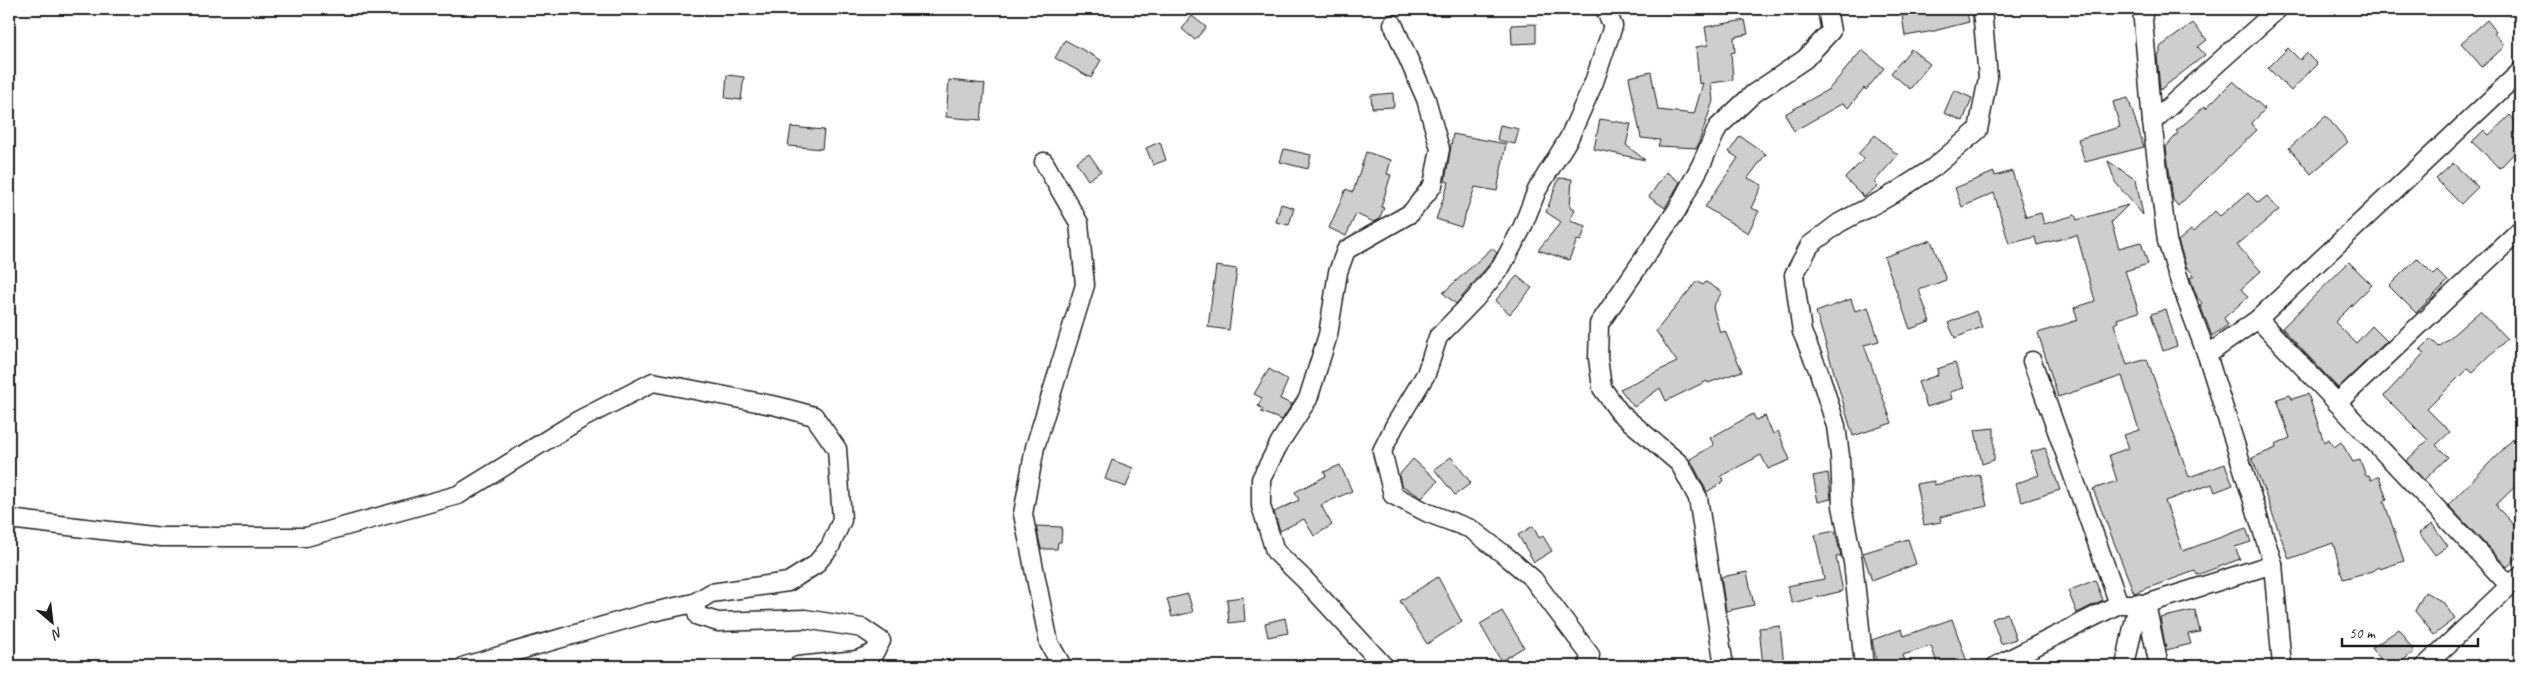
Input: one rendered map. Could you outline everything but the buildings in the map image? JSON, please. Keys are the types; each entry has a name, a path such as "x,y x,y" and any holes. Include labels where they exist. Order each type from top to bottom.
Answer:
{"street":[{"path":"1588,666 1590,655 1533,579 1471,529 1428,513 1393,495 1382,451 1395,425 1426,374 1438,337 1475,299 1501,267 1522,228 1537,190 1569,138 1594,82 1613,26 1605,9"},
{"path":"1724,666 1698,498 1680,464 1620,413 1602,388 1598,358 1599,324 1677,210 1702,165 1718,127 1753,94 1805,59 1832,31 1827,9"},
{"path":"1864,666 1853,562 1842,506 1840,456 1836,426 1819,372 1802,332 1794,275 1810,246 1817,240 1839,223 1888,197 1934,168 1978,130 1988,78 1982,9"},
{"path":"2142,9 2152,122 2167,242 2207,355 2273,564 2282,666"},
{"path":"2152,122 2278,9"},
{"path":"1384,666 1304,579 1275,551 1261,506 1261,479 1308,399 1328,335 1338,272 1346,250 1411,213 1433,185 1440,149 1426,99 1393,24"},
{"path":"2207,355 2258,319 2520,72"},
{"path":"1044,162 1079,223 1085,285 1035,447 1023,514 1049,643 1062,666"},
{"path":"2337,403 2520,230"},
{"path":"2258,319 2337,403 2515,581 2425,666"},
{"path":"2032,361 2119,604"},
{"path":"9,519 161,537 306,537 458,495 579,420 653,382 777,406 814,416 837,450 842,520 830,546 815,565 788,582 711,593 694,603 648,613 465,666"},
{"path":"1996,666 2119,604 2142,603 2273,564"},
{"path":"694,603 698,616 718,622 805,619 862,628 880,641 874,654 857,660 798,666"},
{"path":"2125,666 2142,603"},
{"path":"2142,603 2159,666"}]}
